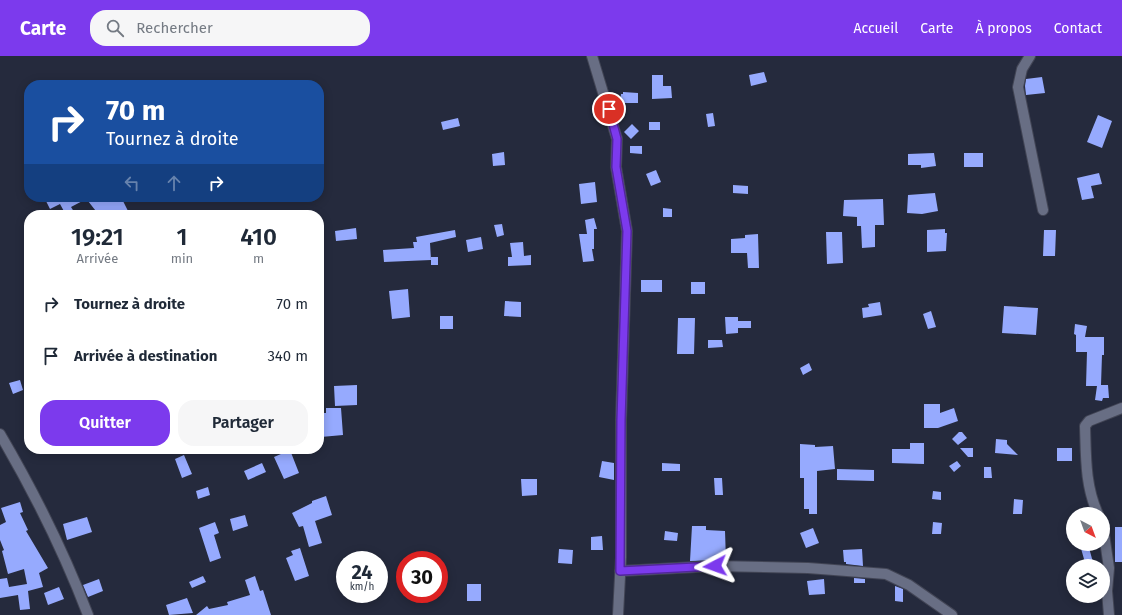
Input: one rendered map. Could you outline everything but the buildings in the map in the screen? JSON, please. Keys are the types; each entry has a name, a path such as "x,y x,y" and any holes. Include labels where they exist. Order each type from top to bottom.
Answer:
{"street":[{"path":"592,56 617,139 616,167 627,231 621,420 620,571 618,615"},
{"path":"1030,56 1022,69 1018,87 1042,210"},
{"path":"1095,507 1089,490 1087,474 1086,426 1089,421 1122,408"},
{"path":"0,434 22,472 62,550 88,615"},
{"path":"1107,551 1109,568 1107,591 1109,615"},
{"path":"620,571 715,566 808,568 886,574 909,585 952,615"}],"route":[{"path":"609,109 617,139 616,167 627,231 621,420 620,571 715,566"}]}
